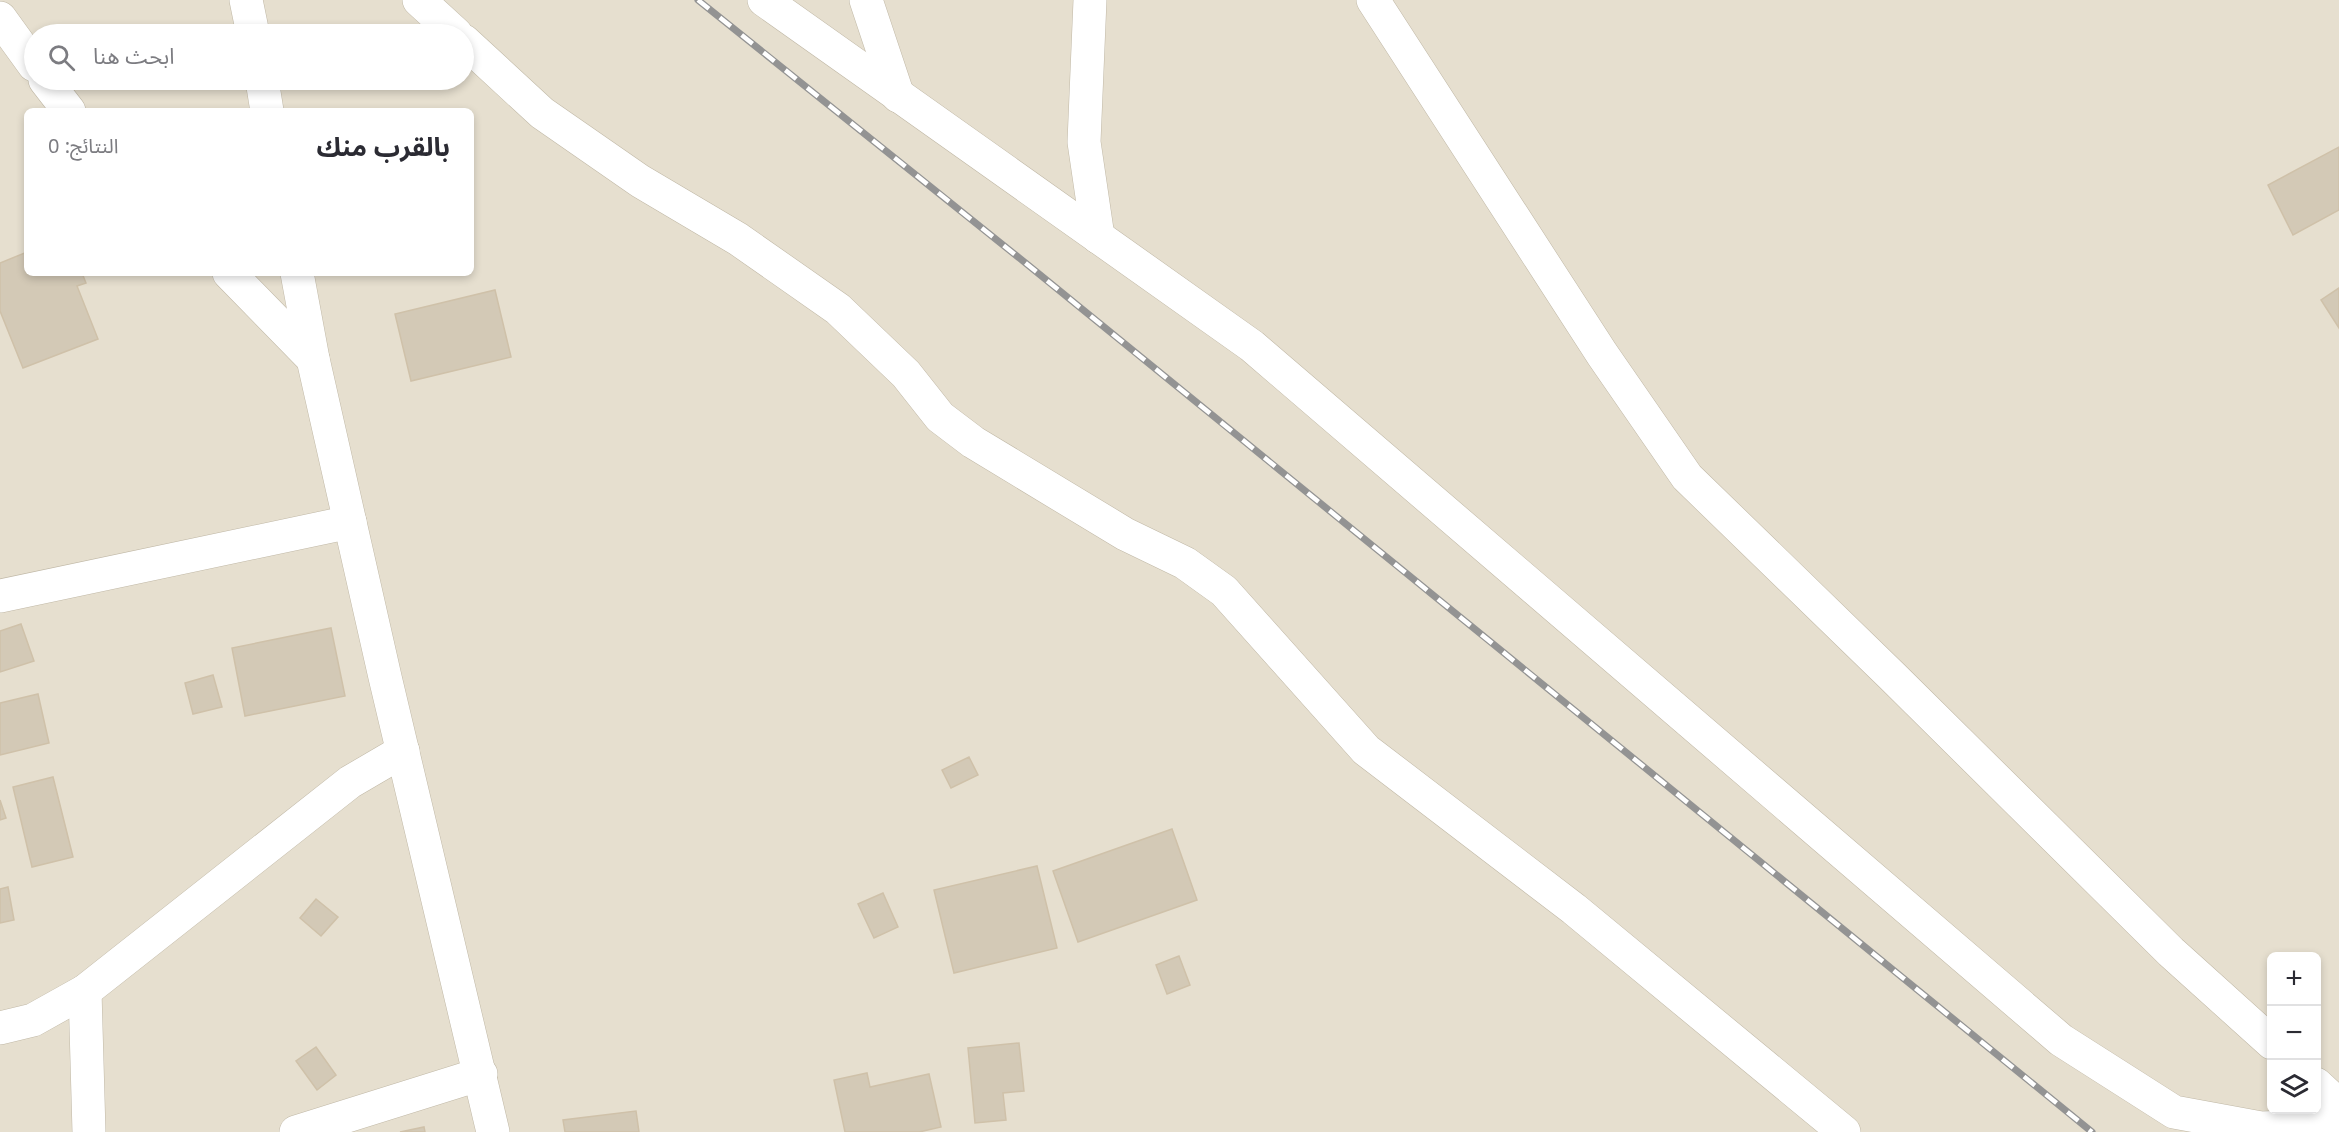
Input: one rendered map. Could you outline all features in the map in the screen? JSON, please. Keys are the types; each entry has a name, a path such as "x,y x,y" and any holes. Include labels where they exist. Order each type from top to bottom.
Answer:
{"street":[{"path":"246,0 251,24"},
{"path":"419,0 445,24"},
{"path":"764,0 1252,346 2061,1040 2174,1112 2261,1128 2339,1125"},
{"path":"866,0 898,96"},
{"path":"1090,0 1084,142 1098,237"},
{"path":"1373,0 1602,354 1687,477 1884,667 2171,952 2267,1039"},
{"path":"0,18 24,51"},
{"path":"474,50 542,113 640,181 738,239 838,309 906,374 940,417 973,442 1125,534 1185,563 1224,591 1366,750 1574,909 1844,1132"},
{"path":"53,90 67,108"},
{"path":"264,90 267,108"},
{"path":"232,276 313,359"},
{"path":"298,276 313,359 350,522 493,1132"},
{"path":"0,596 350,522"},
{"path":"0,1028 33,1020 85,991 350,782 403,751"},
{"path":"85,991 89,1132"},
{"path":"296,1132 481,1074"},
{"path":"2321,1089 2339,1105"}],"shaded area":[{"path":"0,0 2339,0 2339,1132 0,1132"}],"building":[{"path":"2339,147 2339,210 2293,235 2268,185"},
{"path":"24,253 24,276 83,276 86,283 77,286 98,339 23,368 0,311 0,263"},
{"path":"2339,288 2339,328 2321,300"},
{"path":"495,290 511,357 411,381 395,314"},
{"path":"21,624 34,661 0,672 0,631"},
{"path":"331,628 345,696 245,716 232,648"},
{"path":"213,675 222,707 193,714 185,683"},
{"path":"38,694 49,743 0,755 0,703"},
{"path":"969,757 978,775 951,788 942,770"},
{"path":"53,777 73,857 32,867 13,787"},
{"path":"0,800 6,818 0,820"},
{"path":"1172,829 1197,900 1078,942 1053,871"},
{"path":"1037,866 1057,948 954,973 934,890"},
{"path":"8,887 14,920 0,923 0,889"},
{"path":"883,893 898,927 874,938 858,904"},
{"path":"316,899 338,917 321,936 300,918"},
{"path":"1179,956 1190,985 1167,994 1156,965"},
{"path":"1019,1043 1024,1091 1003,1093 1006,1120 975,1123 968,1048"},
{"path":"316,1047 336,1075 317,1090 296,1061"},
{"path":"867,1073 870,1087 929,1074 941,1127 919,1132 845,1132 834,1080"},
{"path":"636,1111 639,1132 565,1132 563,1120"},
{"path":"424,1127 425,1132 400,1132"}],"railway":[{"path":"698,0 1028,265 2092,1132"}]}
